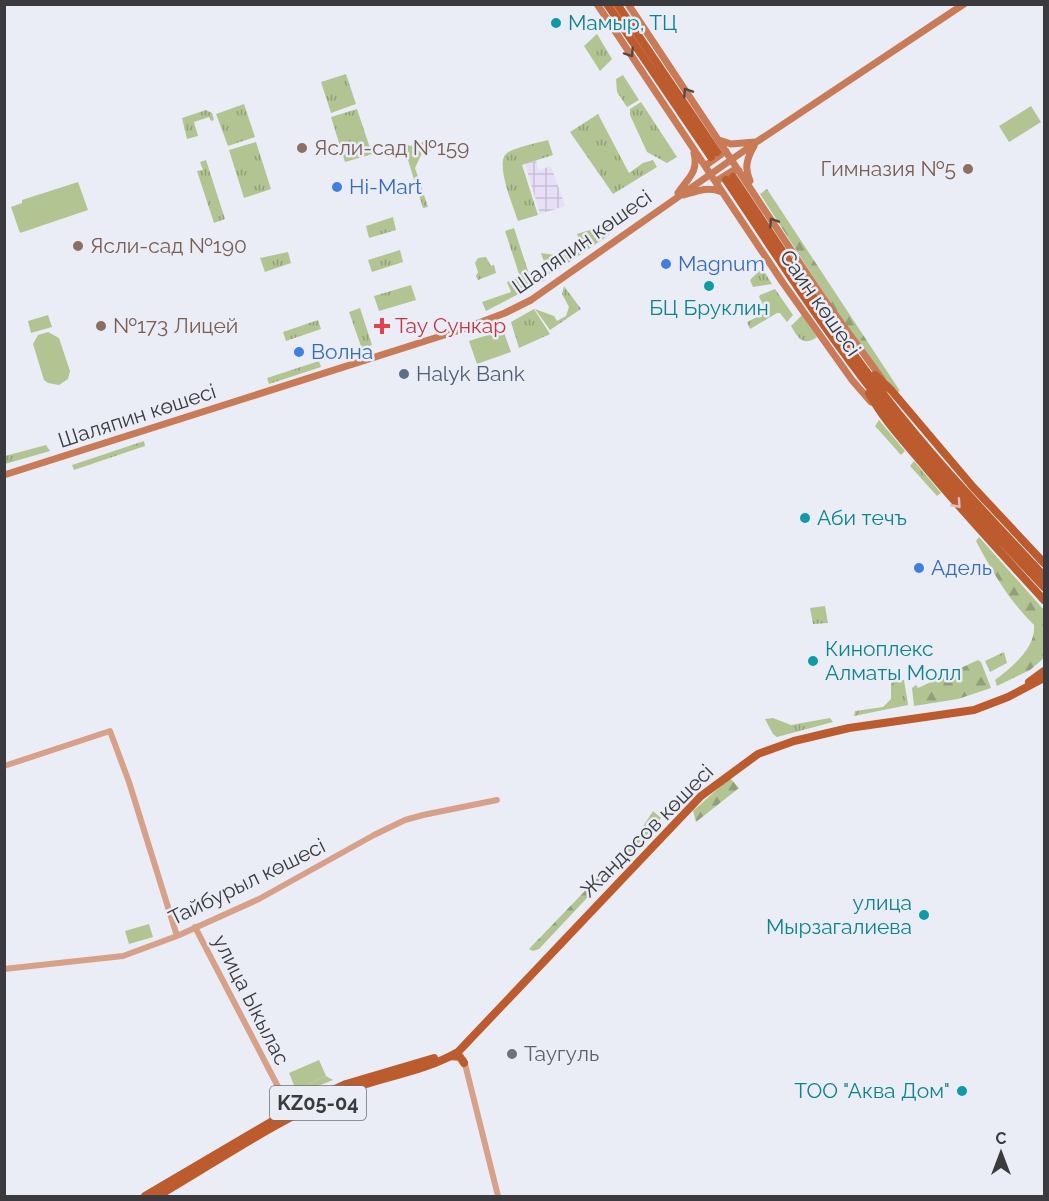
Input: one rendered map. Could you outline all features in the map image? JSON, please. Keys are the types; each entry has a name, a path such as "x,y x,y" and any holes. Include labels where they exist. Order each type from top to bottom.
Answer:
{"main road":[{"name":"Саин көшесі","path":"597,4 783,283 852,380 982,533 1044,600"},
{"path":"607,4 714,154 617,4"},
{"name":"Саин көшесі","path":"628,4 731,160 733,176 768,244 859,374 944,478 1044,587"},
{"name":"Шаляпин көшесі","path":"4,475 448,334 505,313 531,300 758,141 964,4"},
{"path":"719,140 731,144 758,141"},
{"path":"755,194 746,169 747,159 758,141"},
{"path":"675,198 695,170 696,159 691,145"},
{"path":"705,166 726,152"},
{"path":"717,184 718,180 734,170 733,176"},
{"name":"Саин көшесі","path":"733,176 755,194 821,294 891,390 941,451 1044,563"},
{"name":"Саин көшесі","path":"733,176 839,334 890,403 954,478 1044,576"},
{"path":"675,198 704,189 722,193"},
{"path":"862,364 891,390"},
{"path":"859,374 879,411"},
{"path":"941,451 954,478"},
{"path":"916,456 944,478"},
{"path":"1027,683 1044,671"},
{"name":"Жандосов көшесі","path":"941,714 990,700 1044,678"},
{"name":"Жандосов көшесі","path":"158,1197 285,1117 353,1088 452,1056 701,796 758,754 794,741 828,733 974,710 992,704 1044,678"},
{"name":"Жандосов көшесі","path":"145,1197 346,1084 460,1048"},
{"path":"452,1056 460,1057 464,1063"}],"street":[{"path":"4,766 110,731 129,782 177,936"},
{"name":"Тайбурыл көшесі","path":"4,969 123,956 177,936 259,899 390,827 423,815 497,800"},
{"name":"улица Ыкылас","path":"195,927 287,1104 285,1117"},
{"path":"460,1048 498,1197"}],"shaded area":[{"path":"536,161 539,170 551,166 565,206 540,214 525,164"}],"green space":[{"path":"597,34 612,59 600,71 584,46"},
{"path":"346,74 356,104 331,113 321,82"},
{"path":"623,75 639,100 627,107 617,92 616,79"},
{"path":"641,102 677,157 667,163 647,152 630,115 630,109"},
{"path":"244,104 255,137 228,146 216,114"},
{"path":"1031,106 1041,122 1009,142 999,126"},
{"path":"357,109 372,154 345,162 331,117"},
{"path":"206,110 212,113 214,120 211,121 209,117 194,122 198,136 187,139 182,118"},
{"path":"598,114 629,173 643,163 653,160 657,167 613,194 570,132"},
{"path":"548,140 553,155 522,165 538,215 518,221 504,175 504,158 507,153 516,149"},
{"path":"256,142 271,189 244,198 229,150"},
{"path":"422,142 432,147 428,155 422,153 415,168 428,207 423,208 403,144 420,148"},
{"path":"206,160 225,219 214,223 197,171 203,170 200,162"},
{"path":"78,182 88,210 20,233 11,207 22,203 22,200"},
{"path":"767,189 900,391 895,393 834,309 760,194"},
{"path":"393,217 396,230 369,238 366,226"},
{"path":"606,225 609,235 562,267 557,251 581,243 577,234"},
{"path":"514,228 529,274 540,271 545,280 486,311 482,302 511,292 507,282 520,277 505,231"},
{"path":"400,250 403,262 372,272 368,260"},
{"path":"288,252 291,263 265,272 260,258"},
{"path":"541,253 555,255 560,268 548,273"},
{"path":"486,257 491,266 494,265 496,273 478,280 475,263 478,258"},
{"path":"762,268 772,284 753,287 750,280"},
{"path":"411,285 416,300 379,311 374,296"},
{"path":"564,286 581,309 550,330 535,309 554,316 557,321 566,316 569,307 562,294"},
{"path":"775,289 793,315 787,322 780,313 777,313 750,329 747,322 763,314 765,308 760,295"},
{"path":"360,308 372,345 362,349 349,312"},
{"path":"534,309 550,334 519,348 511,322"},
{"path":"48,315 52,327 31,333 28,321"},
{"path":"802,315 817,337 812,340 801,340 791,326"},
{"path":"318,320 321,329 286,341 283,332"},
{"path":"503,330 511,352 477,364 469,341"},
{"path":"48,332 59,338 70,371 68,379 59,385 44,380 33,344 38,335"},
{"path":"319,361 321,367 269,384 267,378"},
{"path":"879,420 905,451 901,455 875,426"},
{"path":"144,441 145,446 74,470 72,465"},
{"path":"46,445 50,451 5,464 5,456"},
{"path":"914,461 941,493 937,496 910,466"},
{"path":"979,537 1044,610 1044,658 1030,670 997,686 995,680 1027,649 1034,633 1034,625 1016,605 995,575 976,541"},
{"path":"825,606 828,623 813,624 810,608"},
{"path":"1004,652 1007,663 990,672 985,661"},
{"path":"978,660 981,662 991,688 958,699 914,706 912,688 916,685 918,688"},
{"path":"894,680 904,680 908,705 854,716 855,711 883,707 891,699 891,683"},
{"path":"773,718 791,725 830,718 833,722 777,737 765,719"},
{"path":"730,778 739,788 696,822 693,811"},
{"path":"653,811 661,818 649,832 539,949 533,951 529,949 635,839"},
{"path":"149,924 153,937 129,944 125,931"},
{"path":"319,1060 326,1076 296,1090 289,1073"},
{"path":"326,1076 333,1080 308,1090 291,1101 288,1097 296,1090"}],"place":[{"name":"Мамыр, ТЦ","path":"556,23"},
{"name":"Ясли-сад №159","path":"302,148"},
{"name":"Гимназия №5","path":"968,169"},
{"name":"Hi-Mart","path":"337,187"},
{"name":"Ясли-сад №190","path":"78,246"},
{"name":"Magnum","path":"666,264"},
{"name":"БЦ Бруклин","path":"709,286"},
{"name":"№173 Лицей","path":"101,326"},
{"name":"Тау Сункар","path":"382,326"},
{"name":"Волна","path":"299,352"},
{"name":"Halyk Bank","path":"404,374"},
{"name":"Аби течъ","path":"805,518"},
{"name":"Адель","path":"919,568"},
{"name":"Киноплекс Алматы Молл","path":"813,661"},
{"name":"улица Мырзагалиева","path":"924,915"},
{"name":"Таугуль","path":"512,1054"},
{"name":"ТОО \"Аква Дом\"","path":"962,1091"}]}
